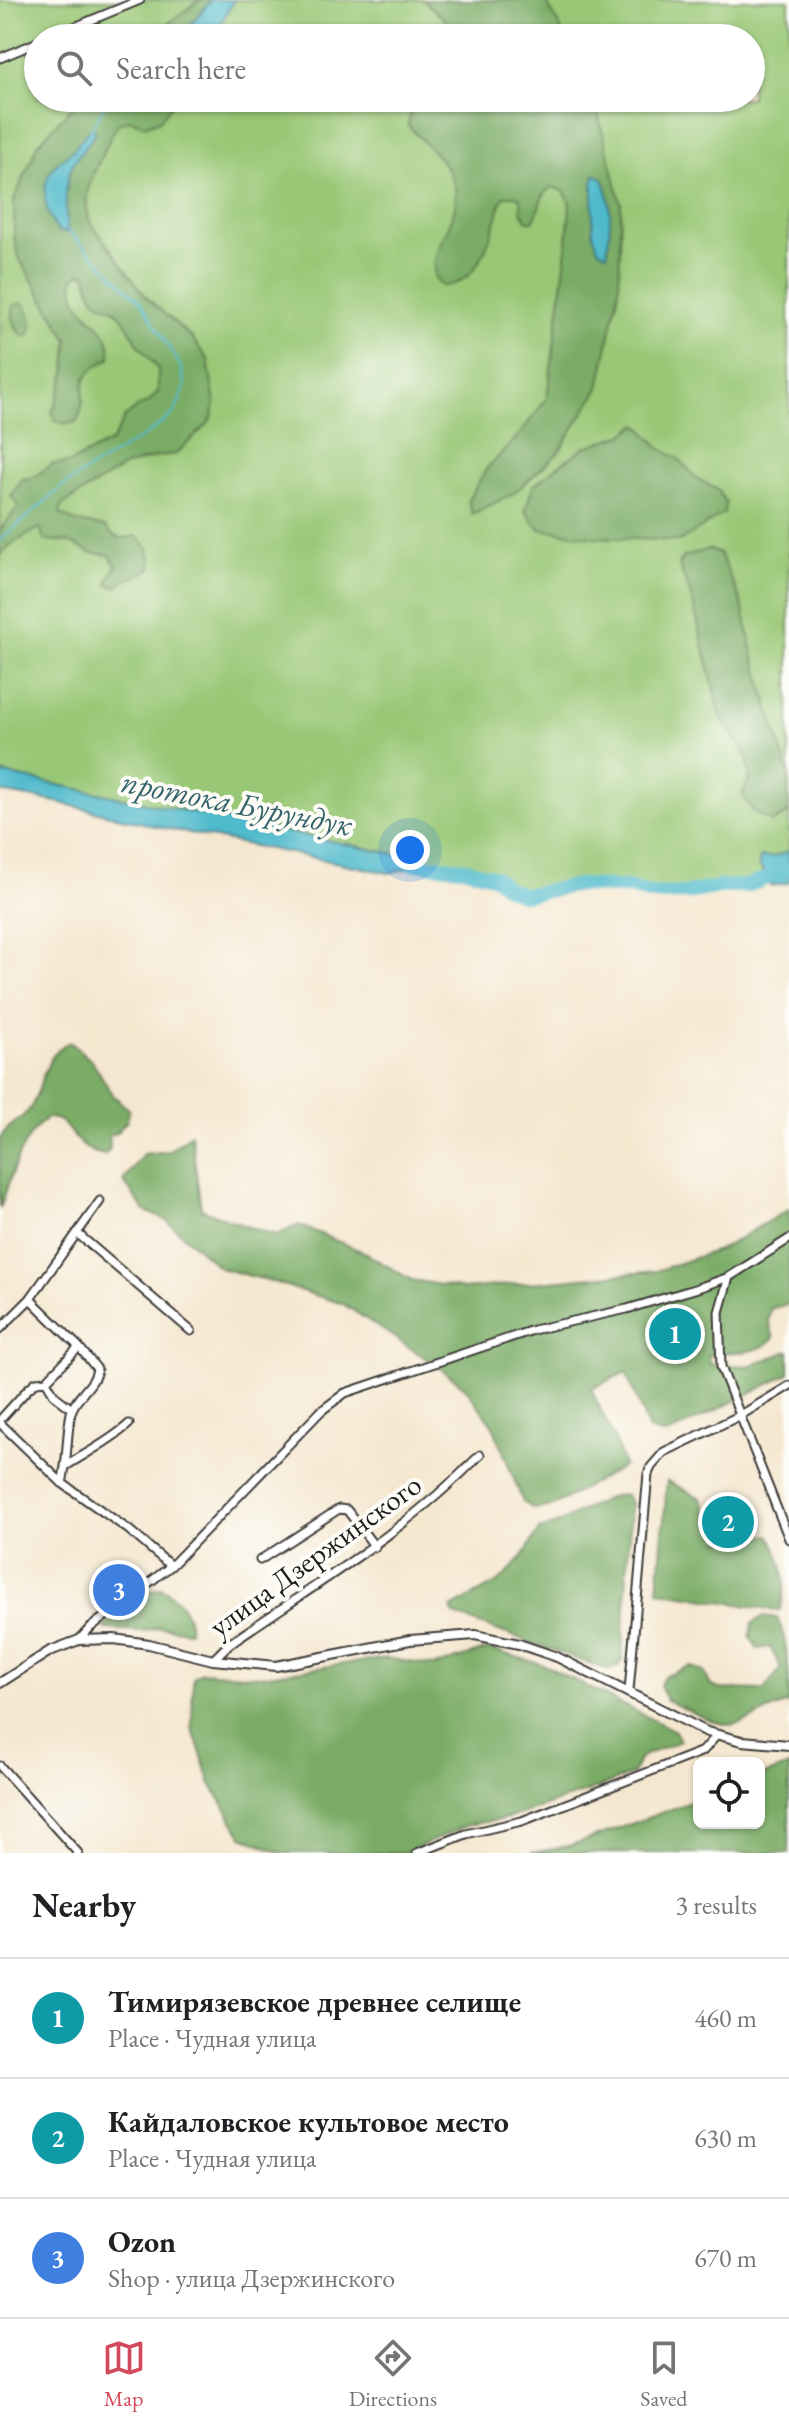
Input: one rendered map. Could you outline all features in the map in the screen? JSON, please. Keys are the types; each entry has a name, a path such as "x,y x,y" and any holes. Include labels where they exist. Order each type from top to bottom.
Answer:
{"street":[{"path":"82,24 140,0"},
{"path":"0,58 24,48"},
{"path":"0,1329 30,1299 100,1201"},
{"path":"78,1234 191,1331"},
{"path":"79,1640 91,1627 171,1566 332,1402 361,1386 533,1330 627,1309 729,1277 789,1239"},
{"path":"729,1277 719,1312 718,1351 726,1381 789,1539"},
{"path":"30,1299 97,1369 96,1376 72,1409 62,1483"},
{"path":"79,1347 46,1381 36,1382 28,1389 0,1422 62,1483 129,1530 171,1566"},
{"path":"46,1381 55,1396 72,1409"},
{"path":"629,1691 648,1474 664,1452 741,1415 789,1386"},
{"path":"66,1466 110,1441 129,1424"},
{"name":"улица Дзержинского","path":"213,1660 229,1644 375,1547 443,1493 480,1455"},
{"path":"260,1560 339,1509 347,1510 375,1547"},
{"path":"0,1683 50,1651 79,1640 114,1639 213,1660 276,1666 410,1640 475,1635 537,1650 717,1735 742,1741 789,1745"},
{"path":"417,1853 436,1843 522,1821 703,1751 717,1735"},
{"path":"0,1766 78,1853"}],"green space":[{"path":"0,0 211,0 191,24 24,24 24,112 765,112 765,24 220,24 234,0 789,0 789,851 773,857 764,871 766,880 668,894 587,885 523,895 493,876 472,869 0,773"},
{"path":"199,0 211,0 191,24 167,24"},
{"path":"423,0 545,0 558,24 450,24"},
{"path":"67,112 166,112 160,120 145,126 131,120 120,123 88,189 87,210 89,220 147,298 192,338 208,360 215,403 212,418 206,426 176,454 125,466 62,505 60,513 73,521 105,527 119,538 136,536 146,546 151,568 117,587 107,584 116,566 110,555 91,553 69,542 44,540 40,528 10,545 0,555 0,530 19,506 11,496 22,479 32,478 53,464 70,463 112,441 125,417 148,403 158,392 158,369 123,318 115,310 98,302 92,295 86,274 80,273 74,278 77,301 105,334 110,358 89,373 85,380 83,403 76,422 67,424 56,421 52,414 66,372 68,340 20,260 14,237 14,200 38,144"},
{"path":"410,112 598,112 621,203 619,290 599,388 558,453 513,494 472,514 468,500 487,468 519,435 547,398 570,203 564,191 551,187 544,195 533,221 527,221 521,211 521,199 505,196 478,263 463,279 442,286 435,278 435,261 455,209 456,194 447,169 408,125"},
{"path":"14,305 25,305 31,320 32,328 28,336 22,336 14,321"},
{"path":"638,424 660,448 680,460 696,478 718,490 726,503 724,513 681,541 593,537 540,529 525,511 533,486 585,447 622,435"},
{"path":"709,549 720,554 741,601 789,777 789,813 772,822 753,812 742,794 750,779 747,757 721,717 692,599 679,564 683,557"},
{"path":"70,1042 93,1062 112,1094 129,1110 127,1121 115,1134 109,1134 110,1149 105,1155 86,1148 58,1120 46,1118 22,1149 0,1209 0,1139 31,1107 49,1061"},
{"path":"191,1134 201,1209 276,1235 299,1225 361,1251 412,1280 464,1289 656,1271 721,1249 789,1209 789,1304 772,1308 768,1319 774,1338 754,1350 714,1352 709,1356 710,1364 748,1366 789,1351 789,1374 666,1435 649,1430 626,1372 591,1389 624,1466 552,1506 534,1509 523,1502 493,1426 465,1387 343,1304 220,1268 166,1220 145,1211 123,1181 143,1154 169,1151"},
{"path":"667,1481 701,1498 719,1541 770,1535 784,1573 784,1592 779,1611 658,1591"},
{"path":"625,1494 631,1503 622,1661 617,1667 608,1670 454,1615 451,1608 500,1581 524,1555 539,1530 603,1500"},
{"path":"161,1588 182,1606 188,1618 189,1631 160,1627 145,1631 105,1629 106,1621 151,1591"},
{"path":"764,1616 777,1618 784,1638 789,1703 729,1725 666,1700 660,1685 664,1677 690,1666 704,1672 711,1686 719,1689 764,1690 781,1668 770,1647 758,1649 750,1637 753,1623"},
{"path":"488,1649 544,1665 675,1731 680,1741 640,1757 633,1774 509,1818 468,1825 405,1853 281,1853 242,1836 211,1784 192,1727 193,1678 201,1672 260,1676 386,1658 435,1666"},
{"path":"789,1766 789,1853 530,1853 569,1846 693,1801 693,1829 765,1829 765,1775"}],"water":[{"path":"211,0 234,0 220,24 191,24"},
{"path":"93,128 95,132 69,173 66,198 68,232 59,232 47,209 46,184 55,166"},
{"path":"595,175 602,177 608,195 607,254 598,249 593,233"},
{"path":"0,773 409,857 429,864 389,873 159,827 57,802 0,792"},
{"path":"789,851 789,883 771,886 759,865 760,857 773,857"}],"waterway":[{"path":"91,131 101,112"},
{"path":"0,540 67,483 153,430 175,412 185,386 181,367 142,303 68,231"},
{"name":"протока Бурундук","path":"412,864 463,868 495,877 507,888 524,895 579,885 629,888 653,894 687,893 747,886 789,870"}],"place":[{"name":"Тимирязевское древнее селище","path":"675,1334"},
{"name":"Кайдаловское культовое место","path":"728,1522"},
{"name":"Ozon","path":"119,1590"}]}
